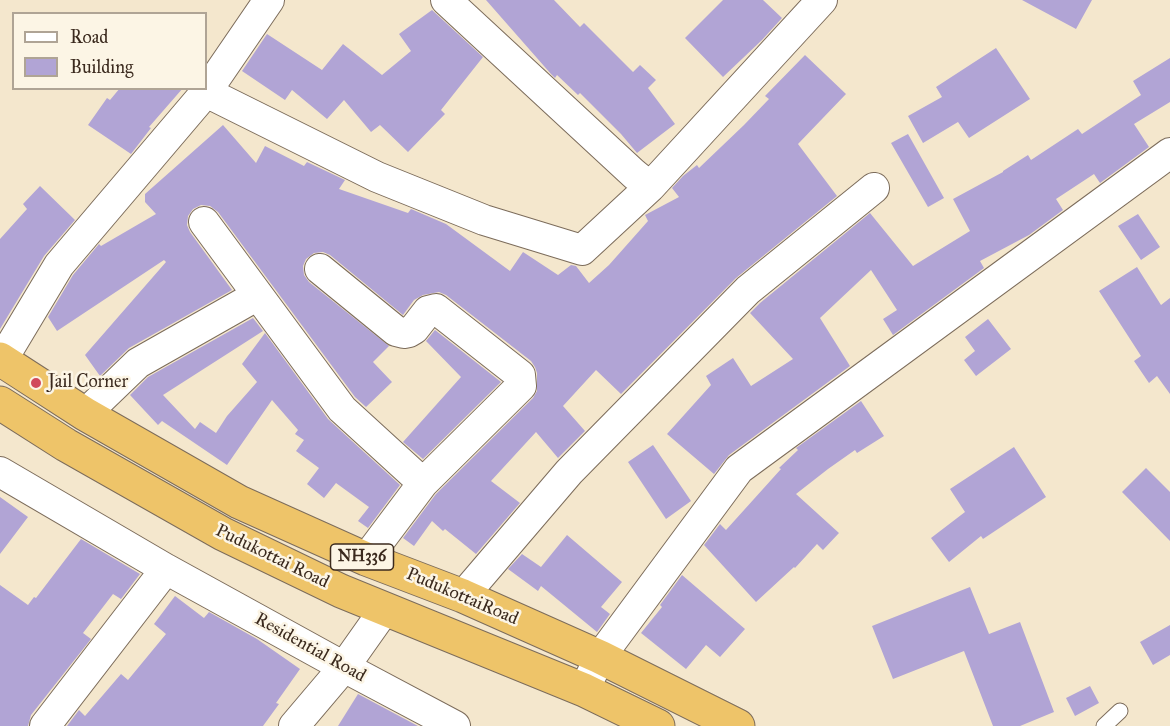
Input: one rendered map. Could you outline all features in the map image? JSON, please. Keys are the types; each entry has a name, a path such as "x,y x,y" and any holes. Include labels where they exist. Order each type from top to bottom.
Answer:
{"highway":[{"name":"PudukottaiRoad","path":"1,359 85,414 239,502 366,559 463,596 600,657 738,726"},
{"name":"Pudukottai Road","path":"0,403 66,445 223,534 341,591 584,690 657,726"}],"street":[{"path":"1,359 59,265 206,92 269,0"},
{"path":"446,0 650,187"},
{"path":"206,92 377,177 484,220 582,250 650,187 822,0"},
{"path":"584,690 600,657 739,469 1170,153"},
{"path":"463,596 569,472 748,290 874,188"},
{"path":"204,222 342,409 423,483"},
{"path":"320,269 396,331 409,332 428,311 436,309 520,375 521,386 423,483 366,559"},
{"path":"85,414 138,363 258,295"},
{"name":"Residential Road","path":"0,472 166,569 455,726"},
{"path":"45,726 166,569"},
{"path":"294,726 344,667 385,609"}],"lane":[{"path":"1104,726 1120,711"}],"building":[{"path":"486,0 554,0 580,27 584,23 633,72 640,65 656,80 648,88 675,124 637,153 580,93 578,95 557,75 555,78 551,74"},
{"path":"723,0 763,0 782,18 723,77 685,38"},
{"path":"1022,0 1092,0 1076,29"},
{"path":"432,10 483,57 441,110 445,114 408,152 380,125 371,132 344,100 327,119 292,90 285,100 242,71 267,34 322,70 343,44 382,75 411,51 399,34"},
{"path":"996,48 1030,99 969,138 958,122 923,143 908,116 942,97 936,87"},
{"path":"805,55 846,94 798,144 837,196 736,278 621,394 596,370 563,406 585,431 558,458 536,432 491,481 520,503 476,554 432,521 414,546 403,538 436,494 533,398 537,391 537,373 531,361 446,295 439,292 423,295 414,300 403,315 330,255 323,252 314,253 306,259 303,266 304,275 309,282 389,346 373,362 392,382 366,407 355,397 218,212 210,206 201,205 193,209 188,216 187,225 232,290 129,348 100,376 85,355 166,262 164,260 57,331 48,317 73,275 99,244 101,246 156,214 145,202 145,194 223,125 256,163 265,146 304,166 307,162 345,180 339,189 408,213 411,209 446,224 510,271 523,252 558,275 571,265 576,266 589,283 609,265 648,221 645,215 679,197 672,188 697,165 699,168 744,125 769,99 765,96"},
{"path":"1170,58 1170,102 1134,124 1149,147 1100,183 1094,174 1056,199 1063,210 1029,235 980,261 984,268 893,335 883,319 897,310 871,270 820,318 850,366 729,455 714,474 667,434 711,385 706,376 733,358 751,386 793,359 750,313 870,213 913,266 970,231 953,199 1003,172 1028,155 1031,160 1078,129 1082,134 1141,95 1133,81"},
{"path":"118,90 181,90 149,127 151,128 131,154 88,125 107,98 110,100"},
{"path":"908,134 944,198 928,207 891,143"},
{"path":"40,186 75,220 44,256 0,329 0,239 27,209 23,204"},
{"path":"1138,214 1160,247 1141,260 1118,226"},
{"path":"1137,267 1161,305 1170,298 1170,394 1157,376 1149,383 1134,361 1141,356 1099,291"},
{"path":"253,318 263,331 163,395 195,429 200,422 216,433 227,416 257,382 242,364 265,333 328,419 400,485 368,528 358,521 369,507 336,483 324,498 307,484 319,468 296,451 304,440 295,434 298,430 272,400 227,465 162,421 158,425 130,395 148,377"},
{"path":"988,319 1011,349 976,376 964,360 975,351 965,337"},
{"path":"435,330 501,382 423,459 403,442 461,377 426,341"},
{"path":"861,401 884,436 857,453 855,450 796,494 839,533 823,550 817,544 795,568 756,602 704,545 720,524 726,530 781,469 779,468 798,450 796,448"},
{"path":"653,445 691,501 666,519 628,462"},
{"path":"1014,447 1046,497 983,539 981,536 949,562 931,538 965,512 950,489"},
{"path":"1146,468 1170,492 1170,541 1122,492"},
{"path":"0,497 28,517 0,554"},
{"path":"567,535 622,582 601,607 610,614 597,632 541,586 538,591 508,569 522,554 541,567"},
{"path":"81,539 140,574 121,599 113,594 83,633 91,639 31,715 28,726 0,726 0,585 28,605 34,597 36,598"},
{"path":"682,575 745,629 720,657 706,645 686,669 641,633 662,607 660,605"},
{"path":"970,587 989,634 1020,622 1054,712 1020,726 993,726 964,651 893,679 872,626"},
{"path":"175,596 204,618 209,612 257,639 300,669 263,726 67,726 79,710 85,716 121,674 128,680 166,634 154,624"},
{"path":"1170,625 1170,655 1153,665 1140,642"},
{"path":"1090,686 1099,703 1075,716 1066,698"},
{"path":"358,694 418,726 338,726"}],"place":[{"name":"Jail Corner","path":"36,383"}]}
